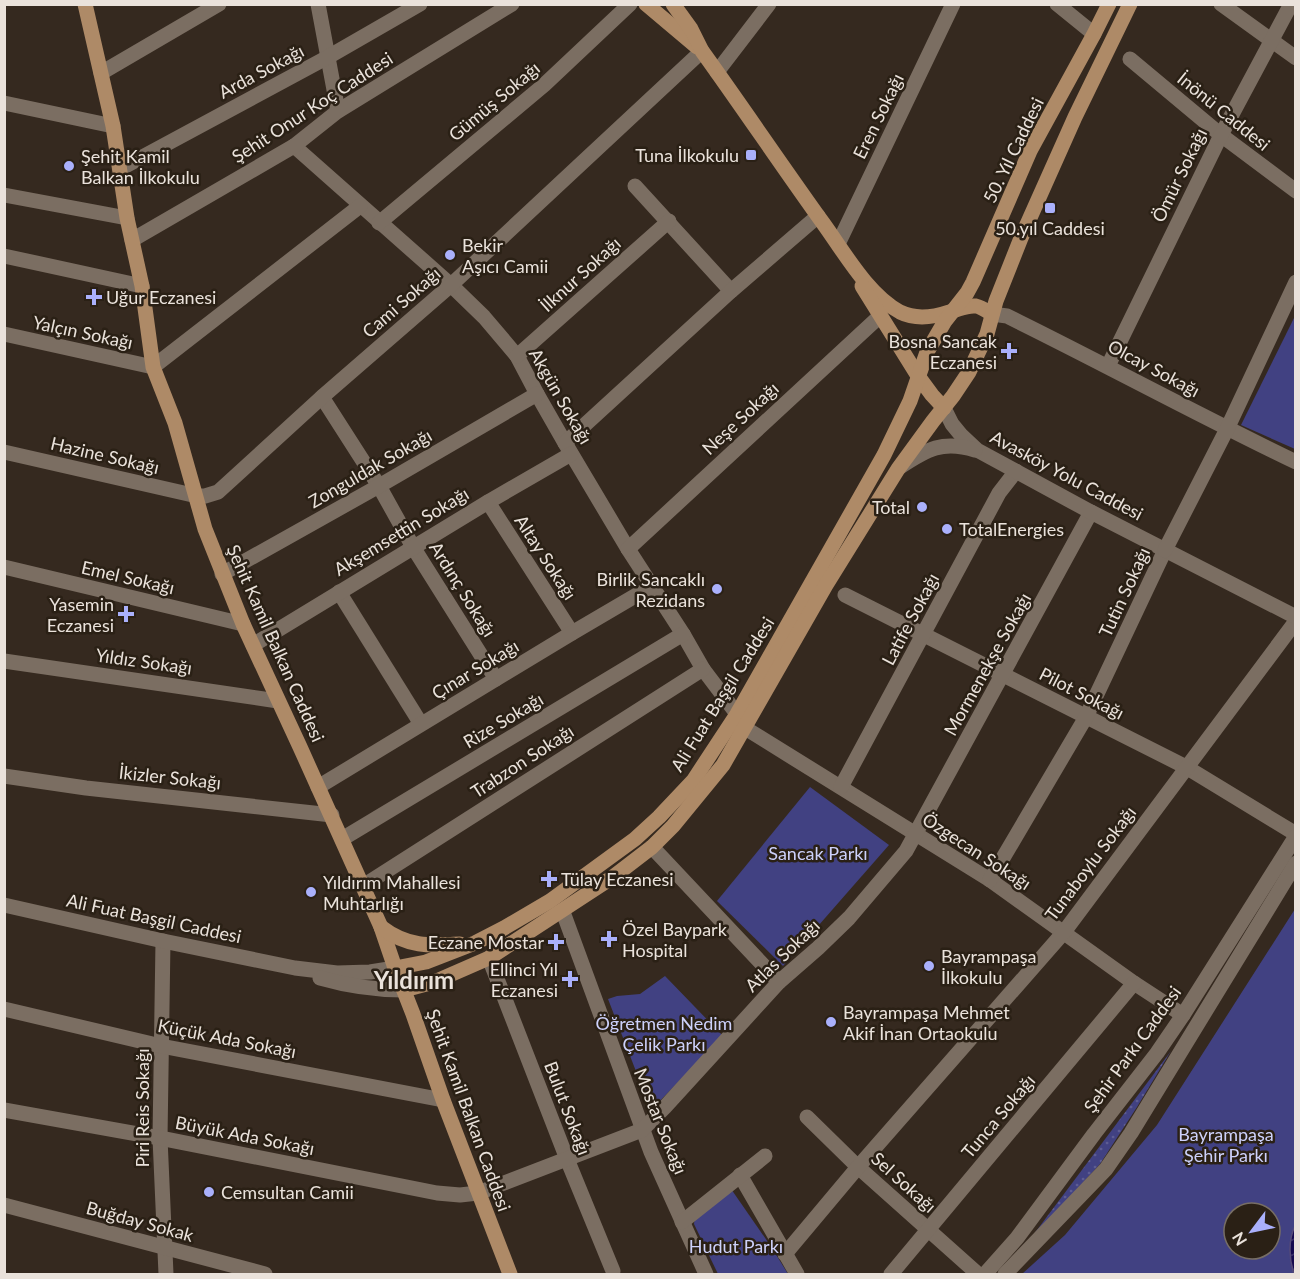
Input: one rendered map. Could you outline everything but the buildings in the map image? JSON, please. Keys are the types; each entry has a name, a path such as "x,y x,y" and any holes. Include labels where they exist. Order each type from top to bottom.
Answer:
{"main road":[{"name":"Şehit Kamil Balkan Caddesi","path":"85,4 113,126 127,218 142,286 153,367 175,423 205,529 243,624 332,815 381,927 443,1100 510,1275"},
{"name":"Avasköy Yolu Caddesi","path":"646,4 702,51"},
{"name":"Avasköy Yolu Caddesi","path":"673,4 691,29 702,51 818,216 864,280 887,304 903,313 920,317 952,312 962,307 978,306 992,314"},
{"name":"50. Yıl Caddesi","path":"918,376 927,352 945,321 973,282 1030,151 1109,4"},
{"path":"992,314 1021,238 1070,127 1130,4"},
{"name":"Avasköy Yolu Caddesi","path":"838,244 879,316 918,376 944,408"},
{"name":"Ali Fuat Başgil Caddesi","path":"404,990 434,982 489,958 563,912 613,877 652,847 673,826 723,765 826,585 898,469 969,372 987,334 992,314"},
{"name":"Ali Fuat Başgil Caddesi","path":"395,968 426,962 475,943 550,901 635,839 659,818 693,781 737,714 884,455 910,401 918,376"},
{"path":"381,927 401,940 418,944 432,946 475,943"}],"street":[{"path":"101,73 219,4"},
{"path":"318,4 338,111"},
{"name":"Arda Sokağı","path":"120,169 328,57 420,4"},
{"name":"Şehit Onur Koç Caddesi","path":"132,240 294,146 338,111 512,4"},
{"name":"Gümüş Sokağı","path":"380,223 544,85 630,4"},
{"path":"717,72 769,4"},
{"name":"Eren Sokağı","path":"838,244 953,4"},
{"path":"1056,4 1094,34"},
{"path":"1221,4 1296,58"},
{"name":"Ömür Sokağı","path":"1108,366 1221,135 1291,4"},
{"name":"Cami Sokağı","path":"197,496 218,492 322,397 451,285 702,51"},
{"name":"İnönü Caddesi","path":"1130,59 1221,135 1296,191"},
{"path":"4,103 113,126"},
{"name":"Akgün Sokağı","path":"294,146 451,285 484,317 517,356 568,449 628,549 703,669 737,714"},
{"path":"635,186 731,291"},
{"path":"4,195 127,218"},
{"path":"153,367 360,206"},
{"name":"Akşemsettin Sokağı","path":"253,645 488,502 568,449 731,291 818,216"},
{"name":"İlknur Sokağı","path":"517,356 669,221"},
{"path":"4,256 142,286"},
{"name":"Tutin Sokağı","path":"990,880 1086,717 1296,282"},
{"name":"Olcay Sokağı","path":"992,314 1007,316 1296,462"},
{"name":"Neşe Sokağı","path":"628,549 879,316"},
{"name":"Yalçın Sokağı","path":"4,334 153,367"},
{"name":"Zonguldak Sokağı","path":"222,574 380,486 537,394"},
{"name":"Ardınç Sokağı","path":"322,397 380,486 413,547 496,679"},
{"name":"Avasköy Yolu Caddesi","path":"944,408 952,424 977,450 1296,619"},
{"path":"898,469 917,456 941,446 962,446 977,450"},
{"name":"Hazine Sokağı","path":"4,452 197,496"},
{"name":"Latife Sokağı","path":"841,787 999,493 1016,471"},
{"name":"Altay Sokağı","path":"488,502 572,633"},
{"name":"Mormenekşe Sokağı","path":"916,834 1092,512"},
{"name":"Emel Sokağı","path":"4,567 243,624"},
{"name":"Çınar Sokağı","path":"318,787 652,586"},
{"path":"339,592 421,724"},
{"name":"Pilot Sokağı","path":"845,595 1186,767 1296,835"},
{"name":"Tunaboylu Sokağı","path":"785,1254 858,1167 1064,932 1296,619"},
{"name":"Rize Sokağı","path":"342,839 683,634"},
{"name":"Yıldız Sokağı","path":"4,661 278,701"},
{"name":"Trabzon Sokağı","path":"363,886 703,669"},
{"name":"Özgecan Sokağı","path":"745,728 990,880 1183,1014"},
{"name":"İkizler Sokağı","path":"4,776 86,788 332,815"},
{"name":"Atlas Sokağı","path":"478,1194 642,1130 666,1107 779,982 849,918 906,851 916,834"},
{"name":"Şehir Parkı Caddesi","path":"986,1275 1017,1238 1157,1053 1296,835"},
{"path":"652,847 779,982"},
{"name":"Şehir Parkı Caddesi","path":"1005,1275 1106,1169 1125,1142 1296,863"},
{"name":"Ali Fuat Başgil Caddesi","path":"4,905 295,968"},
{"name":"Mostar Sokağı","path":"563,912 642,1130 706,1275"},
{"name":"Piri Reis Sokağı","path":"163,941 160,1138 165,1275"},
{"name":"Bulut Sokağı","path":"489,958 613,1271"},
{"path":"295,968 337,973 370,972 395,968"},
{"path":"295,968 348,986 404,990"},
{"name":"Tunca Sokağı","path":"891,1275 1134,982"},
{"name":"Küçük Ada Sokağı","path":"4,1009 161,1046 443,1100"},
{"name":"Büyük Ada Sokağı","path":"4,1110 160,1138 437,1193 478,1194"},
{"name":"Sel Sokağı","path":"807,1117 858,1167 978,1275"},
{"path":"682,1222 765,1156"},
{"path":"740,1175 797,1275"},
{"name":"Buğday Sokak","path":"4,1205 265,1275"}],"green space":[{"path":"1295,316 1295,449 1241,425"},
{"name":"Sancak Parkı","path":"810,787 889,845 783,966 717,901"},
{"name":"Bayrampaşa Şehir Parkı","path":"1295,909 1295,1274 1022,1274 1065,1235 1157,1125"},
{"name":"Öğretmen Nedim Çelik Parkı","path":"665,976 723,1036 651,1110 608,999 640,994"},
{"path":"1171,1051 1100,1164 1025,1246"},
{"name":"Hudut Parkı","path":"729,1186 788,1274 718,1274 694,1224 695,1216"}],"water":[{"path":"1295,1226 1296,1274 1294,1274 1290,1250"}],"place":[{"name":"Tuna İlkokulu","path":"751,155"},
{"name":"Şehit Kamil Balkan İlkokulu","path":"69,166"},
{"name":"50.yıl Caddesi","path":"1050,208"},
{"name":"Bekir Aşıcı Camii","path":"450,255"},
{"name":"Uğur Eczanesi","path":"94,297"},
{"name":"Bosna Sancak Eczanesi","path":"1009,351"},
{"name":"Total","path":"922,507"},
{"name":"TotalEnergies","path":"947,529"},
{"name":"Birlik Sancaklı Rezidans","path":"717,589"},
{"name":"Yasemin Eczanesi","path":"126,614"},
{"name":"Tülay Eczanesi","path":"549,879"},
{"name":"Yıldırım Mahallesi Muhtarlığı","path":"311,892"},
{"name":"Özel Baypark Hospital","path":"609,939"},
{"name":"Eczane Mostar","path":"556,942"},
{"name":"Bayrampaşa İlkokulu","path":"929,966"},
{"name":"Ellinci Yıl Eczanesi","path":"570,979"},
{"name":"Bayrampaşa Mehmet Akif İnan Ortaokulu","path":"831,1022"},
{"name":"Cemsultan Camii","path":"209,1192"}],"district":[{"name":"Yıldırım","path":"414,979"}]}
